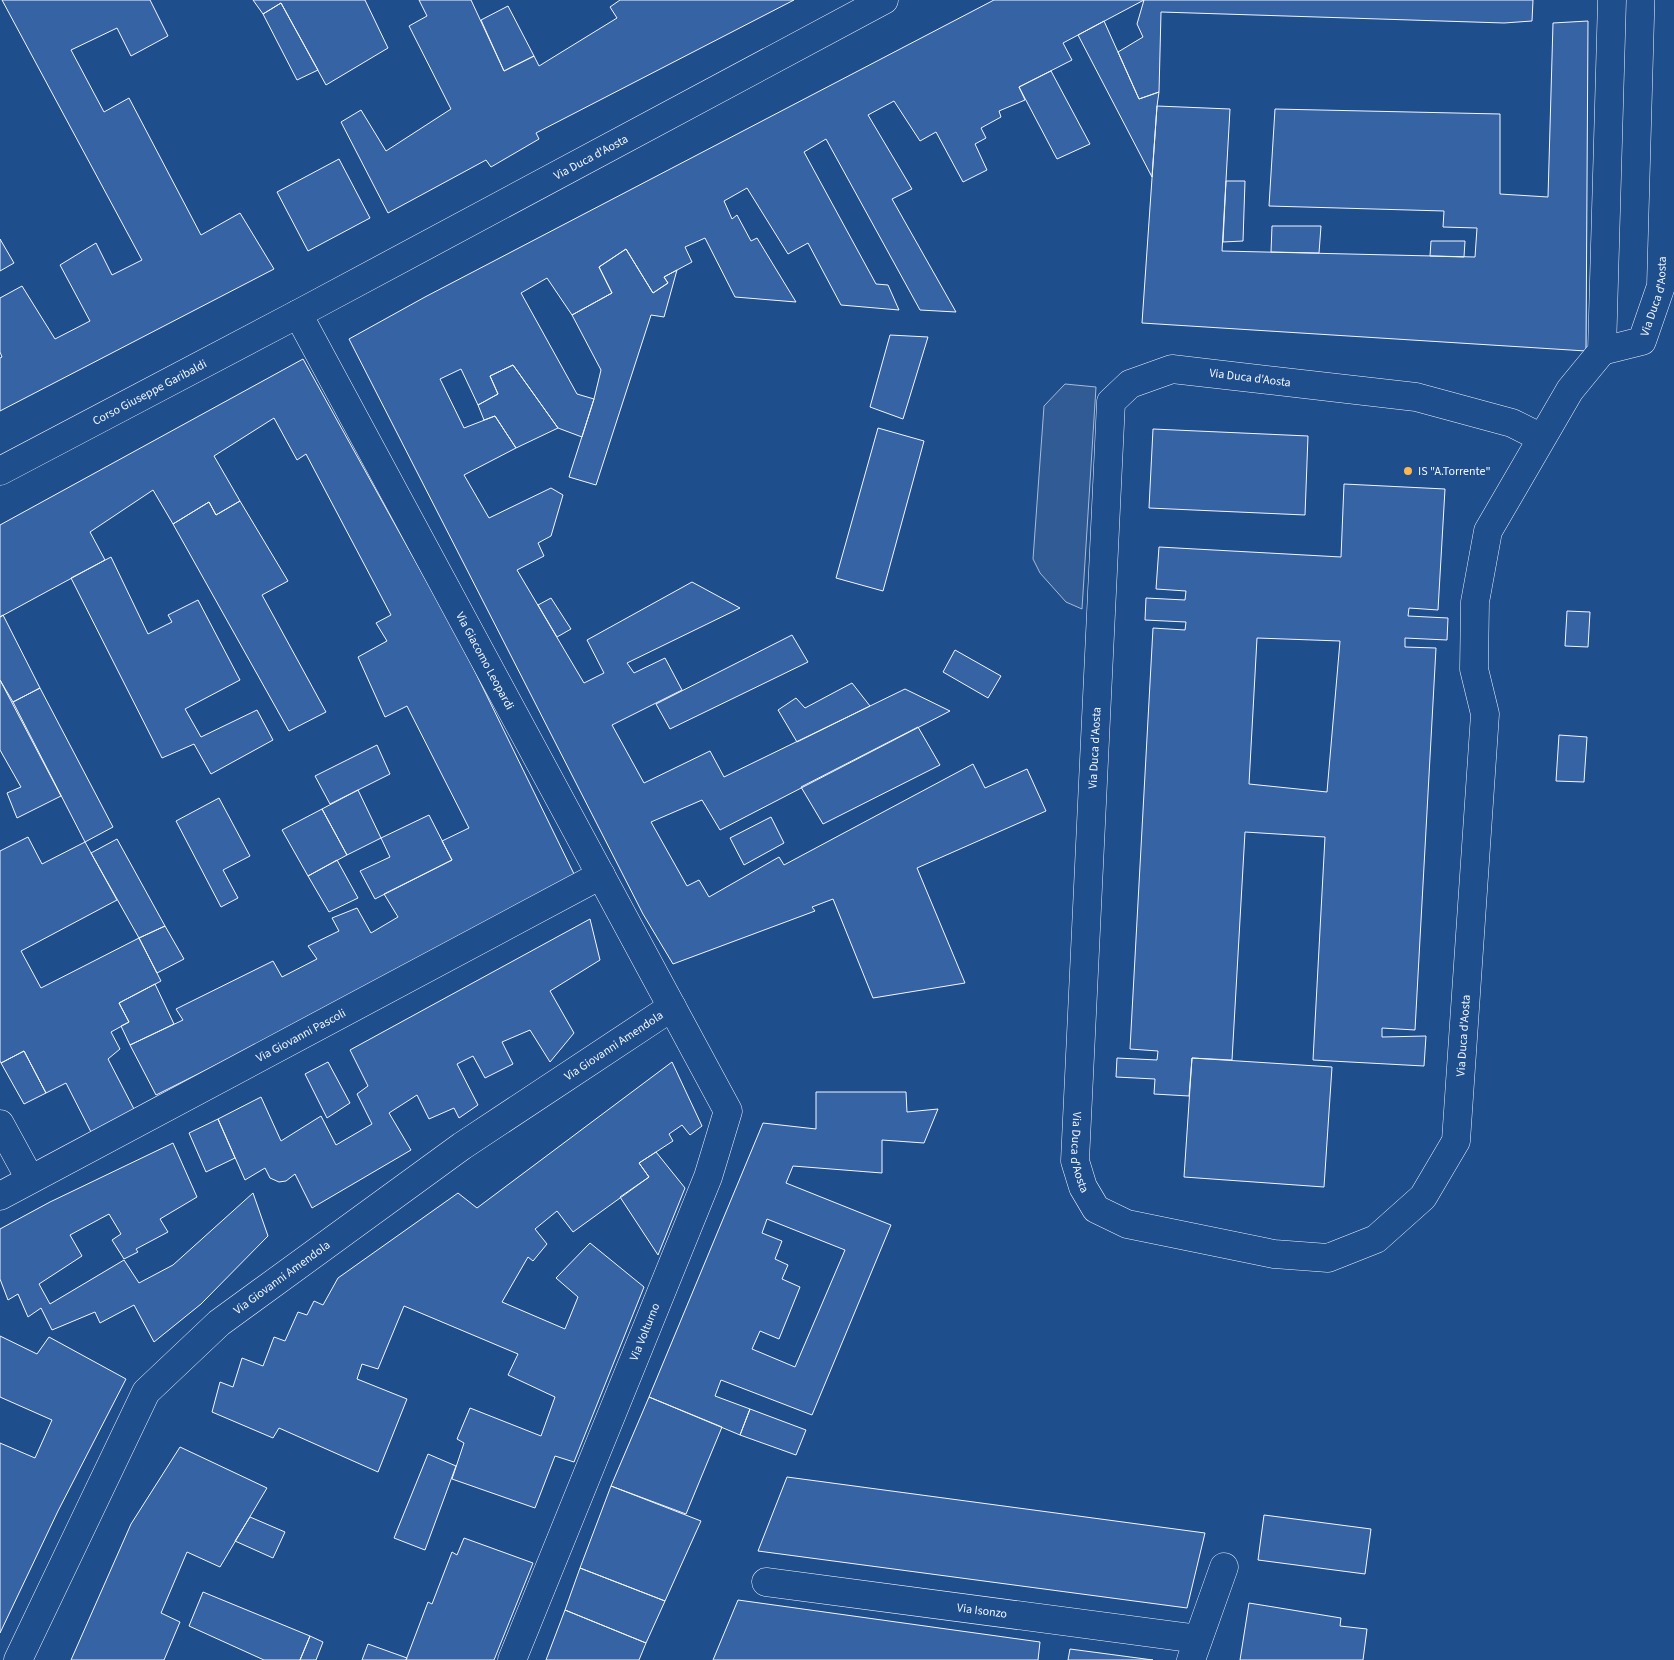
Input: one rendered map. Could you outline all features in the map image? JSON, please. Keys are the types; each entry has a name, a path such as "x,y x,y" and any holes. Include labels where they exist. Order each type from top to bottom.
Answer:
{"street":[{"name":"Via Duca d'Aosta","path":"298,314 884,0"},
{"path":"1602,351 1612,0"},
{"name":"Via Duca d'Aosta","path":"1542,438 1512,423 1416,397 1172,369 1130,384 1112,402 1076,1161 1083,1187 1096,1209 1127,1224 1274,1254 1328,1258 1376,1238 1423,1197 1456,1141 1485,714 1474,669 1475,602 1488,531 1570,390 1602,351 1642,341 1662,286 1669,0"},
{"name":"Corso Giuseppe Garibaldi","path":"0,471 298,314"},
{"name":"Via Giacomo Leopardi","path":"298,314 672,1008"},
{"name":"Via Giovanni Pascoli","path":"0,1196 601,875"},
{"name":"Via Giovanni Amendola","path":"18,1660 146,1392 219,1323 462,1146 672,1008"},
{"name":"Via Volturno","path":"512,1660 708,1177 728,1111 672,1008"},
{"path":"0,1124 30,1179"},
{"name":"Via Isonzo","path":"766,1582 1195,1650 1224,1566"}],"shaded area":[{"path":"1065,384 1096,387 1082,609 1066,602 1040,573 1033,559 1044,406"}],"building":[{"path":"2,0 150,0 168,36 131,56 117,28 71,50 104,112 129,98 201,235 240,213 274,269 0,411 0,358 2,357 0,352 0,298 22,286 55,339 90,321 60,265 96,243 112,275 142,260"},
{"path":"253,0 365,0 388,48 326,85 281,3 263,14"},
{"path":"419,0 471,0 504,71 534,56 539,66 617,18 610,7 620,0 794,0 536,133 539,139 491,167 486,160 388,213 341,122 361,110 386,151 451,109 409,26 427,16"},
{"path":"994,0 1144,0 1063,43 1072,60 1019,87 1025,100 999,111 1001,117 981,128 986,138 975,144 987,170 963,182 936,132 920,141 894,101 868,115 912,189 892,199 956,312 920,310 826,139 804,152 876,284 888,285 899,310 841,305 808,243 788,254 747,188 724,201 732,219 737,215 751,241 757,238 796,302 735,297 705,238 685,247 692,262 664,277 668,283 653,293 626,249 599,267 612,293 572,315 547,278 521,293 577,394 594,399 582,437 558,428 513,365 490,376 498,394 478,405 461,369 440,379 464,428 495,416 516,448 464,475 489,518 551,488 563,495 551,536 538,543 544,556 517,570 584,683 604,673 587,640 692,582 740,608 627,663 634,673 665,658 682,690 612,725 644,783 710,751 724,777 905,689 950,711 720,830 702,800 651,822 687,886 699,880 709,897 779,857 784,865 973,764 985,788 1027,769 1046,811 917,868 965,983 873,998 833,899 812,907 815,911 673,964 643,914 349,339 425,297"},
{"path":"1144,0 1533,0 1532,21 1504,23 1161,12 1159,92 1139,99 1118,52 1143,37 1137,24"},
{"path":"281,3 318,70 297,80 263,14"},
{"path":"508,6 534,56 504,71 481,20"},
{"path":"1104,21 1139,99 1159,92 1152,177 1078,35"},
{"path":"1588,21 1586,351 1142,323 1157,106 1230,109 1222,251 1475,257 1477,228 1443,227 1444,211 1269,206 1275,109 1500,114 1500,194 1548,197 1553,23"},
{"path":"1051,71 1090,144 1057,159 1019,87"},
{"path":"339,159 370,218 308,251 277,192"},
{"path":"1226,181 1245,181 1243,241 1223,242"},
{"path":"1272,226 1321,226 1319,253 1271,252"},
{"path":"0,239 14,263 0,271"},
{"path":"1431,241 1465,241 1464,257 1430,256"},
{"path":"626,249 653,293 668,283 664,277 677,270 664,317 651,315 596,485 569,477 594,399 601,370 572,315 612,293 599,267"},
{"path":"890,335 928,337 903,419 870,407"},
{"path":"303,359 462,645 576,878 510,918 156,1095 130,1045 183,1020 176,1009 273,961 282,977 317,959 308,946 339,931 332,918 357,908 371,933 398,917 384,894 452,860 442,841 469,828 407,706 385,717 358,657 387,641 376,623 391,615 306,454 297,460 274,418 214,456 240,501 216,515 209,502 173,524 153,490 90,532 105,560 0,617 0,525"},
{"path":"513,365 558,428 516,448 495,416 484,420 478,405 498,394 490,376"},
{"path":"878,428 924,441 883,591 836,578"},
{"path":"1153,429 1308,436 1305,515 1149,508"},
{"path":"1344,484 1445,489 1438,610 1409,608 1408,616 1448,618 1447,640 1405,638 1405,647 1436,648 1415,1030 1382,1028 1382,1037 1426,1036 1424,1066 1313,1060 1325,837 1245,832 1232,1060 1192,1058 1189,1096 1154,1094 1155,1079 1116,1077 1117,1058 1157,1060 1158,1051 1130,1049 1153,628 1185,630 1186,622 1145,620 1146,598 1185,600 1186,591 1156,589 1159,547 1341,557","holes":["1257,638 1340,641 1327,792 1249,784"]},
{"path":"240,501 288,581 262,595 326,712 289,731 173,524 209,502 216,515"},
{"path":"111,557 148,634 172,622 168,615 198,600 240,680 185,709 201,737 257,710 273,740 211,774 194,744 162,758 71,578"},
{"path":"551,598 571,629 557,637 538,605"},
{"path":"1567,611 1590,612 1588,647 1565,646"},
{"path":"3,615 40,688 13,702 0,680 0,617"},
{"path":"792,635 808,662 670,729 656,704"},
{"path":"955,650 1001,676 988,698 943,672"},
{"path":"0,680 61,796 17,818 7,793 21,787 0,750"},
{"path":"852,683 870,706 797,742 778,710 796,698 805,708"},
{"path":"40,688 113,827 85,842 13,702"},
{"path":"918,727 940,765 823,824 801,787"},
{"path":"1559,735 1587,737 1584,782 1556,781"},
{"path":"377,745 390,774 330,804 315,776"},
{"path":"358,790 381,838 347,855 322,809"},
{"path":"219,798 250,856 223,870 238,898 221,907 176,821"},
{"path":"322,809 347,855 308,876 282,830"},
{"path":"429,815 452,860 375,899 360,871 390,857 381,838"},
{"path":"771,817 784,843 744,865 730,838"},
{"path":"28,837 42,864 85,842 117,900 21,951 41,988 139,938 161,981 119,1003 129,1022 111,1032 120,1049 108,1059 135,1111 92,1134 66,1083 46,1093 24,1051 1,1063 0,1061 0,851"},
{"path":"117,839 165,926 139,938 91,853"},
{"path":"337,860 358,898 329,912 308,876"},
{"path":"590,919 600,960 550,991 574,1033 550,1062 530,1030 502,1042 513,1064 485,1078 473,1056 457,1064 478,1105 459,1118 454,1108 429,1119 417,1095 389,1113 411,1150 312,1208 295,1174 286,1181 279,1182 270,1178 265,1168 245,1180 218,1119 261,1097 281,1141 321,1116 336,1145 372,1124 357,1094 368,1086 350,1050"},
{"path":"165,926 184,959 157,973 139,938"},
{"path":"155,984 174,1024 130,1045 121,1026 129,1022 119,1003"},
{"path":"24,1051 46,1093 24,1104 1,1063"},
{"path":"1192,1058 1332,1067 1324,1187 1184,1177"},
{"path":"328,1062 350,1103 327,1118 305,1074"},
{"path":"672,1062 702,1126 690,1135 682,1125 669,1134 673,1141 639,1163 649,1177 573,1232 557,1211 535,1229 547,1244 533,1261 528,1257 502,1302 565,1329 578,1297 556,1278 590,1243 644,1287 574,1462 555,1456 535,1508 452,1479 464,1443 457,1439 470,1408 541,1436 555,1397 508,1375 518,1354 404,1306 378,1369 362,1364 357,1379 407,1399 378,1472 279,1428 273,1438 212,1412 220,1382 233,1387 242,1358 263,1366 274,1337 285,1341 298,1312 307,1315 314,1301 323,1305 338,1278 458,1193 477,1208"},
{"path":"816,1092 906,1092 907,1112 938,1109 924,1143 882,1140 882,1173 793,1166 786,1183 891,1225 812,1415 721,1380 715,1396 750,1409 740,1435 649,1397 763,1123 816,1129","holes":["767,1219 845,1250 795,1367 752,1349 760,1331 779,1339 800,1287 782,1279 788,1265 775,1259 782,1241 762,1233"]},
{"path":"218,1119 235,1158 206,1172 189,1133"},
{"path":"173,1143 197,1197 160,1219 168,1232 136,1249 138,1252 124,1259 112,1240 121,1234 109,1214 70,1235 82,1256 39,1284 50,1304 124,1260 139,1283 173,1265 253,1193 268,1236 201,1304 154,1342 134,1305 100,1323 95,1312 52,1330 41,1308 28,1317 18,1294 8,1300 0,1279 0,1229 50,1202"},
{"path":"656,1152 685,1188 658,1255 620,1197 649,1177 639,1163"},
{"path":"0,1336 37,1354 49,1337 126,1379 58,1511 0,1633 0,1443 35,1458 52,1420 0,1397"},
{"path":"649,1397 722,1427 686,1514 611,1486"},
{"path":"750,1409 806,1430 796,1455 740,1435"},
{"path":"180,1447 267,1488 220,1567 187,1552 161,1613 180,1622 164,1660 71,1660 131,1524"},
{"path":"428,1454 456,1466 425,1550 394,1538"},
{"path":"787,1477 1205,1533 1187,1608 758,1551"},
{"path":"611,1486 701,1521 665,1601 580,1568"},
{"path":"1264,1515 1371,1529 1365,1574 1258,1560"},
{"path":"250,1517 285,1532 273,1558 235,1541"},
{"path":"464,1538 533,1563 494,1660 406,1660 428,1602 432,1604 452,1552 457,1555"},
{"path":"580,1568 665,1601 646,1643 565,1610"},
{"path":"203,1592 310,1636 300,1660 264,1660 189,1626"},
{"path":"738,1600 1040,1642 1038,1660 713,1660"},
{"path":"1249,1603 1341,1618 1340,1626 1367,1629 1363,1660 1240,1660"},
{"path":"565,1610 646,1643 639,1660 546,1660"},
{"path":"310,1636 323,1642 316,1660 300,1660"},
{"path":"368,1644 407,1658 406,1660 362,1660"},
{"path":"1070,1649 1153,1660 1068,1660"}],"place":[{"name":"IS \"A.Torrente\"","path":"1408,471"}]}
